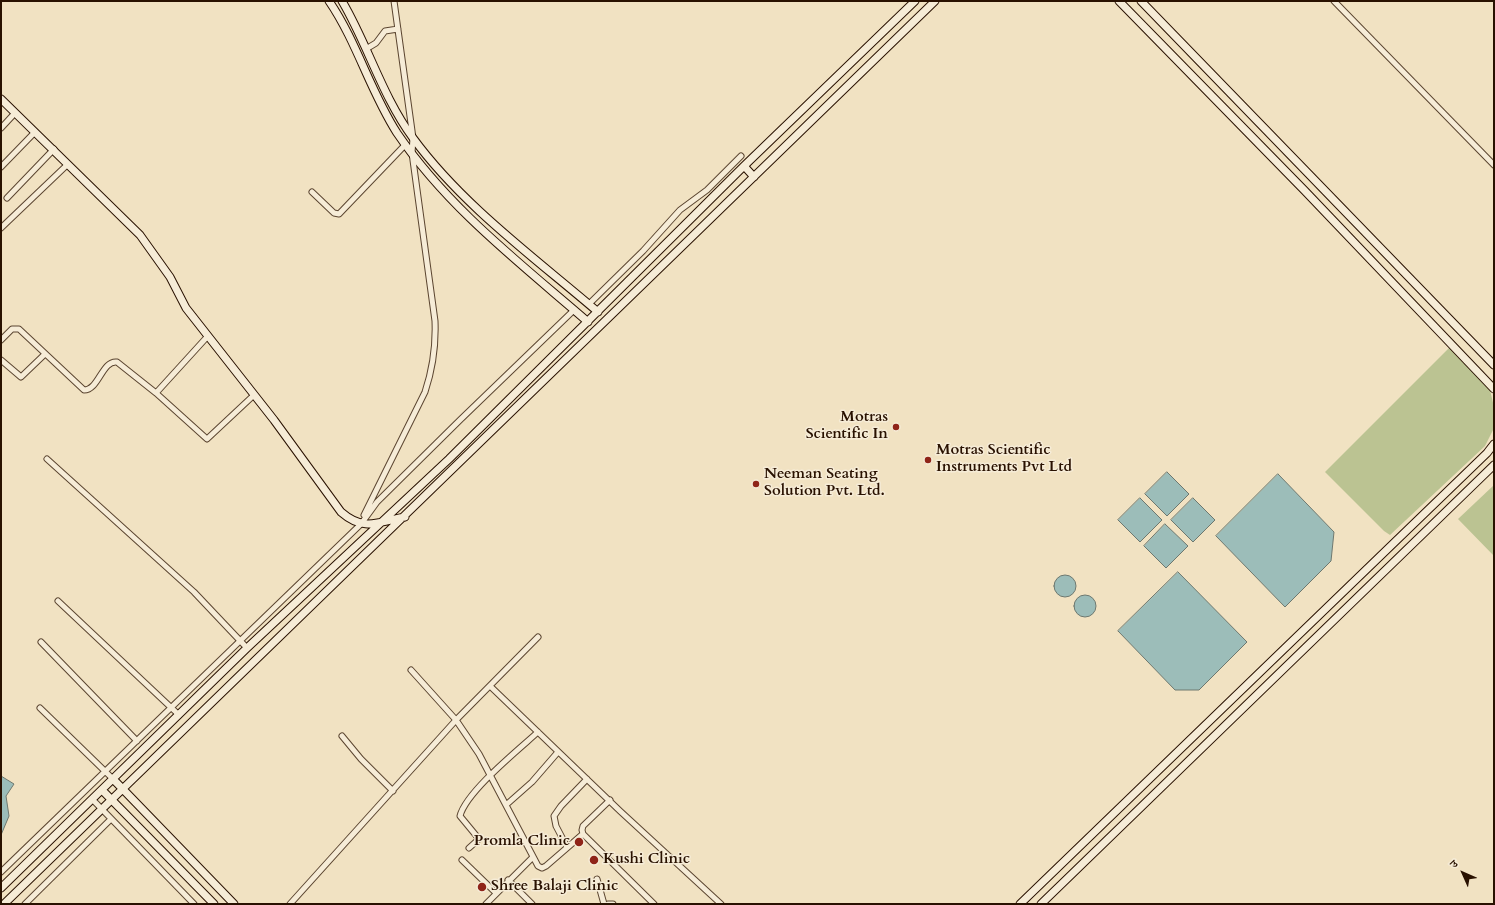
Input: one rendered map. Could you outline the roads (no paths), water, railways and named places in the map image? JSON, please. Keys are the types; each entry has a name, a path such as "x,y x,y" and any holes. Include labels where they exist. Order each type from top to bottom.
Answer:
{"main road":[{"path":"329,1 347,29 382,108 412,153 454,204 588,322"},
{"path":"342,1 389,98 413,138 465,198 598,312"},
{"path":"1,888 247,648 413,493 588,322 744,166 915,1"},
{"path":"4,904 405,517 935,1"},
{"path":"1119,1 1306,192 1494,389"},
{"path":"1141,1 1494,365"},
{"path":"1,99 130,224 150,248 170,277 186,308 207,337 274,420 337,507 349,519 361,524 371,525 405,517"},
{"path":"744,166 754,177"},
{"path":"1020,904 1487,453 1494,444"},
{"path":"1041,904 1494,465"},
{"path":"413,493 421,500"},
{"path":"113,779 234,904"},
{"path":"102,790 214,904"}],"street":[{"path":"361,524 425,392 431,376 436,346 436,321 412,153 413,138 394,1"},
{"path":"1334,1 1494,165"},
{"path":"366,49 376,43 385,31 398,29"},
{"path":"1,128 15,113"},
{"path":"1,167 35,132"},
{"path":"312,192 334,213 340,214 406,145"},
{"path":"7,198 54,149"},
{"path":"589,304 643,251 680,210 707,190 741,156"},
{"path":"1,228 68,164"},
{"path":"1,872 361,524 377,502 574,310"},
{"path":"1,340 17,328 84,390 92,387 114,362 156,393 208,439 254,395"},
{"path":"156,393 207,337"},
{"path":"1,360 21,377 44,354"},
{"path":"47,459 151,551 194,592 247,648"},
{"path":"58,601 179,715"},
{"path":"290,904 456,720 538,638"},
{"path":"41,642 137,741"},
{"path":"411,670 456,720 479,754 538,866 543,868 583,834"},
{"path":"490,686 558,752 721,904"},
{"path":"40,708 113,779"},
{"path":"469,848 479,839 460,816 462,809 490,775 538,732"},
{"path":"342,736 361,760 393,791"},
{"path":"506,805 532,782 558,752"},
{"path":"567,847 556,826 554,816 561,806 587,779"},
{"path":"92,799 194,904"},
{"path":"610,800 583,826 583,834 654,904"},
{"path":"25,904 111,819"},
{"path":"486,904 508,880 533,857"},
{"path":"462,860 496,893"},
{"path":"597,879 604,904"},
{"path":"508,880 530,903"},
{"path":"608,904 613,904"}],"water":[{"path":"1167,472 1189,494 1167,516 1145,494"},
{"path":"1278,474 1334,532 1331,561 1285,607 1216,536"},
{"path":"1140,498 1162,520 1140,542 1118,520"},
{"path":"1193,498 1215,520 1193,542 1171,520"},
{"path":"1165,524 1188,546 1166,568 1144,546"},
{"path":"1178,572 1247,642 1199,690 1175,690 1118,631"},
{"path":"1065,575 1073,578 1076,586 1073,594 1065,597 1057,594 1054,586 1057,578"},
{"path":"1085,595 1093,598 1096,606 1093,614 1085,617 1077,614 1074,606 1077,598"},
{"path":"1,776 14,784 6,796 9,816 1,835"}],"place":[{"name":"Motras Scientific In","path":"896,427"},
{"name":"Motras Scientific Instruments Pvt Ltd","path":"928,460"},
{"name":"Neeman Seating Solution Pvt. Ltd.","path":"756,484"},
{"name":"Promla Clinic","path":"579,842"},
{"name":"Kushi Clinic","path":"594,860"},
{"name":"Shree Balaji Clinic","path":"482,887"}]}
